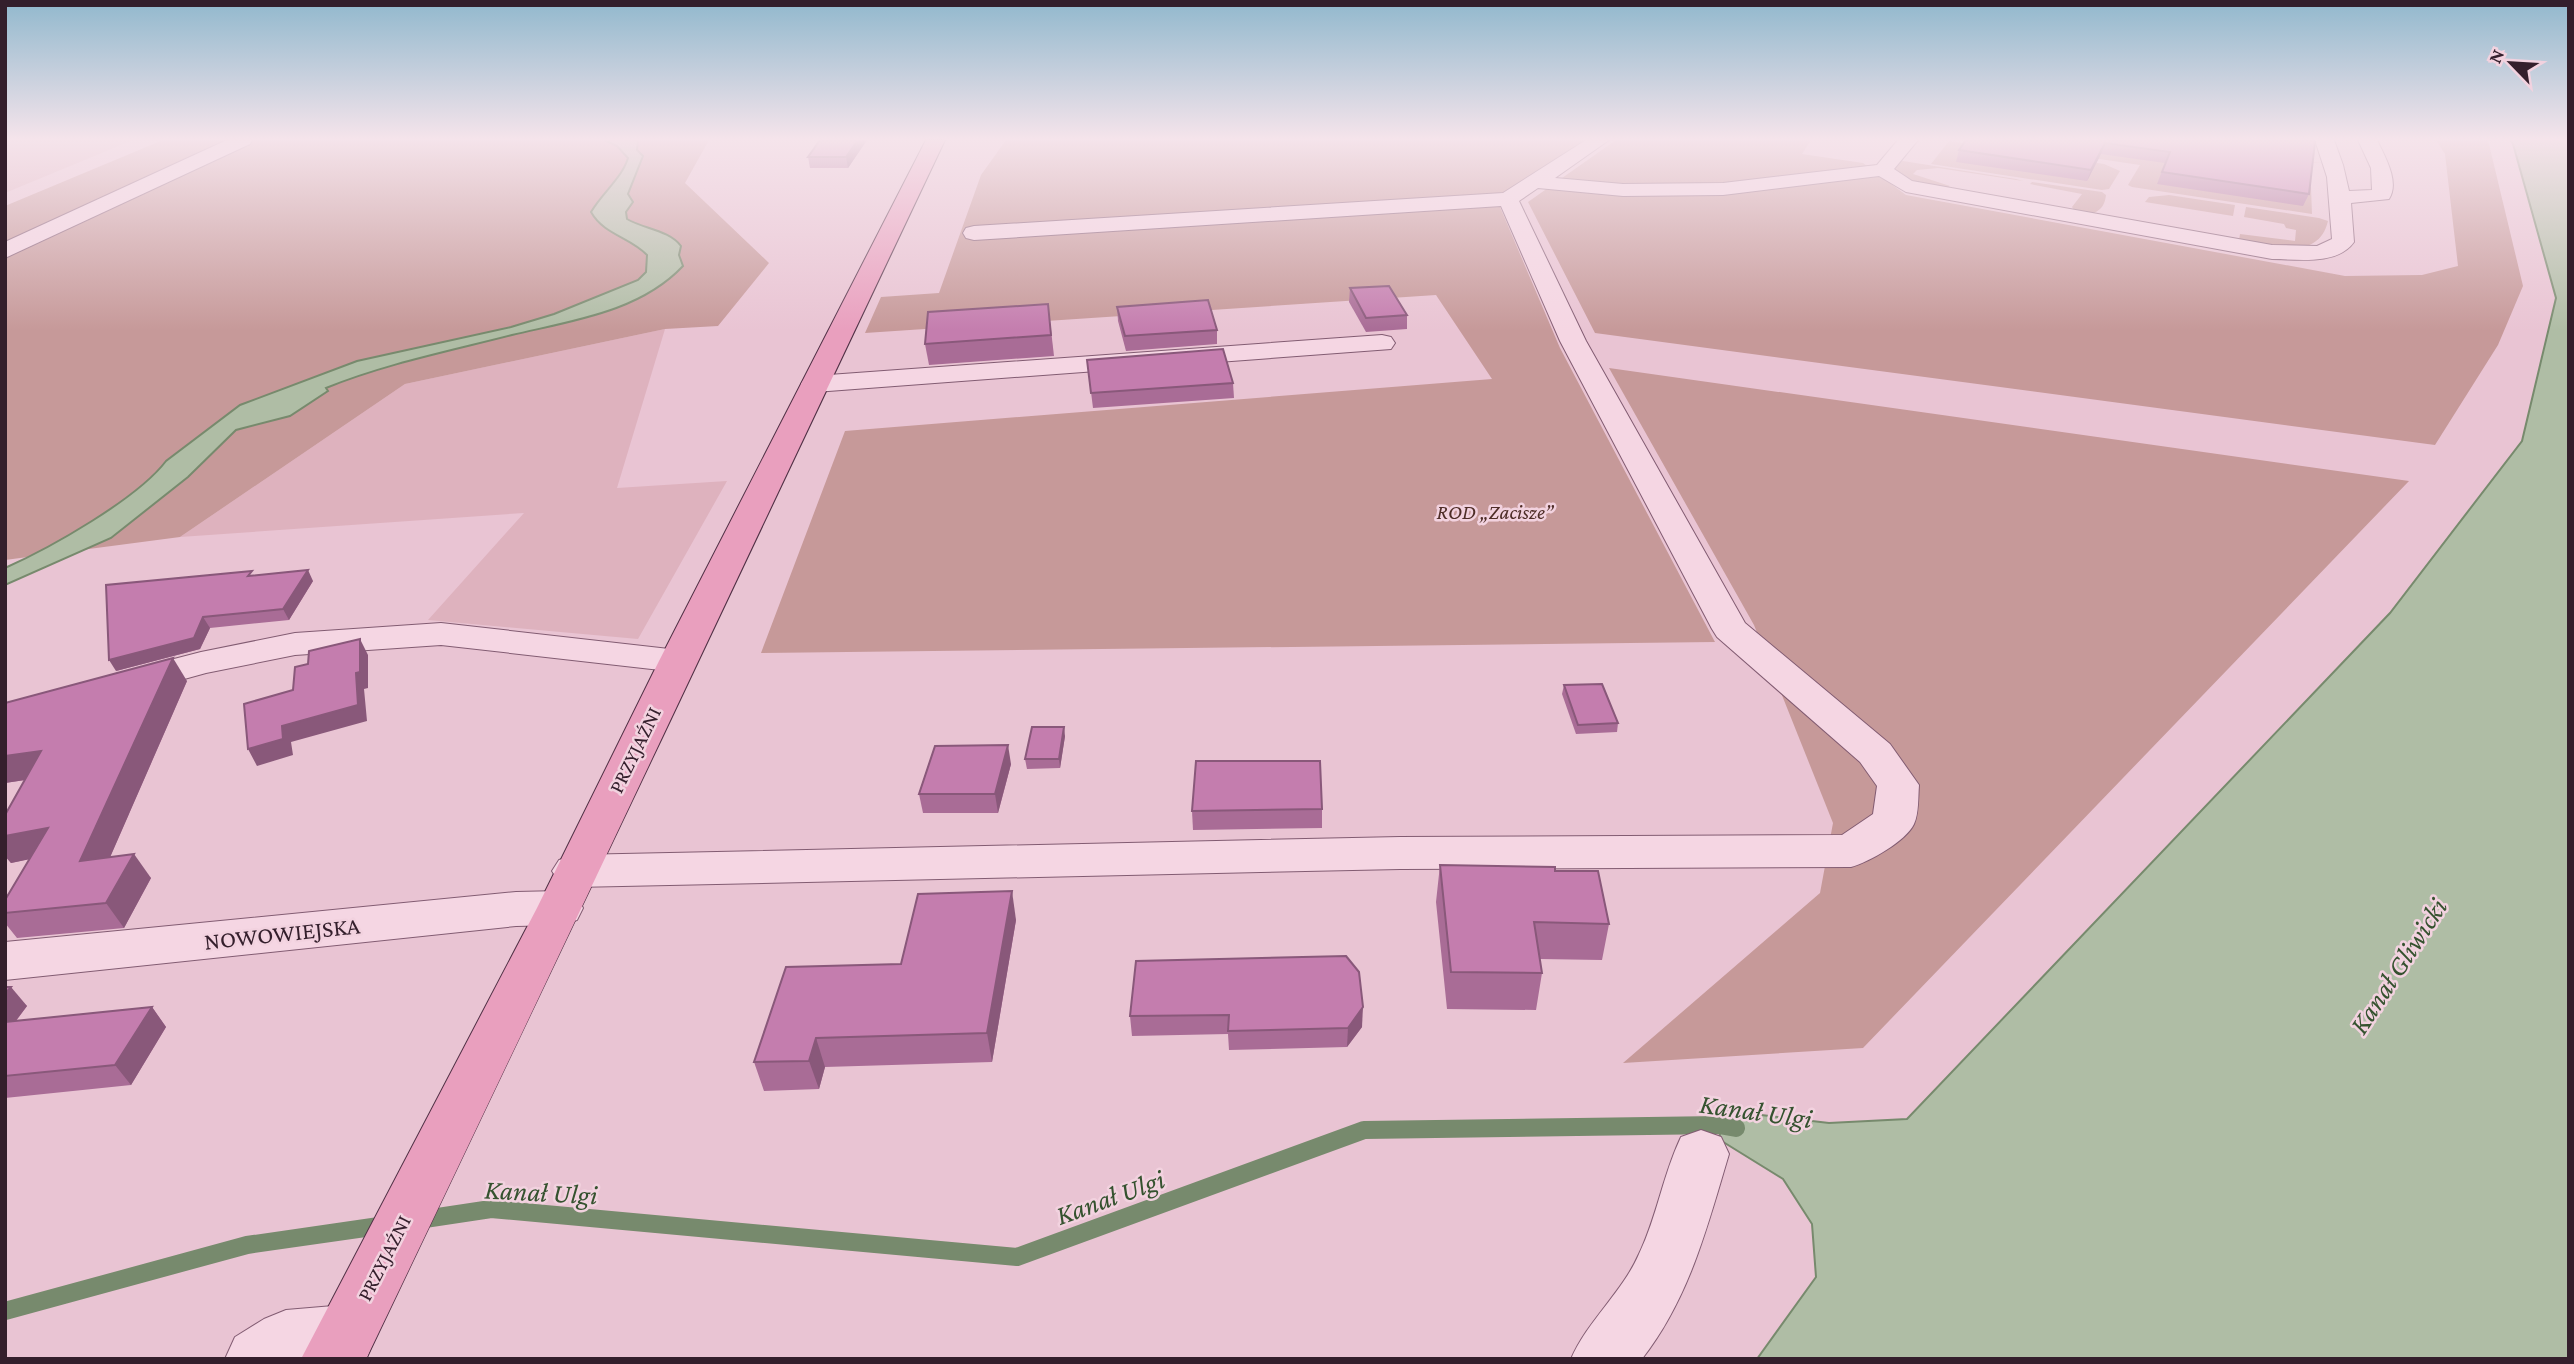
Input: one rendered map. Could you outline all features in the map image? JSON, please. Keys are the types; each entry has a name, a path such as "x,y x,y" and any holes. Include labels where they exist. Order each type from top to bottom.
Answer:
{"main road":[{"name":"PRZYJAŹNI","path":"339,1347 435,1160 905,204"}],"street":[{"path":"5,251 107,204"},
{"path":"974,233 1357,204"},
{"name":"NOWOWIEJSKA","path":"5,961 516,909 568,890 1418,853 1851,851 1894,821 1898,785 1874,753 1730,629 1573,341 1526,204"},
{"path":"2004,204 2272,252 2321,253 2343,242 2340,204"},
{"path":"815,384 1382,343"},
{"path":"97,692 201,663 295,644 441,634 678,661"},
{"path":"1603,1359 1634,1321 1665,1267 1701,1153"},
{"path":"257,1359 286,1342 339,1347"}],"shaded area":[{"path":"665,329 617,488 727,481 638,639 428,620 524,513 180,537 405,384"}],"green space":[{"path":"11,204 707,204 769,263 718,326 665,329 405,384 180,537 5,560 5,206"},
{"name":"ROD „Zacisze”","path":"971,204 1499,204 1560,348 1715,642 761,653 845,431 1492,379 1436,295 865,333 881,297 939,293"},
{"path":"1529,204 1953,204 2345,276 2422,275 2458,266 2451,204 2503,204 2523,286 2498,345 2435,445 1595,333"},
{"path":"2075,204 2104,204 2094,213 2074,210 2072,207"},
{"path":"2155,204 2235,205 2233,216"},
{"path":"2243,204 2312,204 2312,214"},
{"path":"2246,207 2328,221 2323,234 2304,247 2265,245 2239,240 2240,234 2295,241 2296,230 2286,228 2284,224 2244,217"},
{"path":"1609,368 2409,481 1863,1048 1623,1063 1820,893 1833,823 1754,625"}],"water":[{"path":"597,204 632,204 626,212 627,219 670,236 676,241 681,246 679,255 683,266 666,282 626,304 581,319 371,372 326,388 328,391 290,416 236,430 188,477 111,538 5,585 5,568 68,535 114,506 153,476 166,461 240,405 357,361 511,327 554,314 638,280 646,272 647,255 603,226 591,212"},
{"name":"Kanał Gliwicki","path":"2530,204 2569,204 2569,1359 1757,1359 1816,1277 1812,1224 1783,1179 1720,1140 1719,1110 1829,1123 1907,1119 2390,613 2522,441 2556,298"}],"building":[{"path":"1389,286 1407,315 1366,318 1350,288"},
{"path":"1208,300 1217,330 1125,336 1117,307"},
{"path":"1048,304 1051,335 925,344 928,312"},
{"path":"1223,349 1233,383 1091,393 1087,360"},
{"path":"308,570 283,609 203,617 194,638 109,660 106,585 252,571 248,576"},
{"path":"360,639 360,672 356,673 358,705 282,726 283,739 248,749 244,704 293,690 295,667 308,664 309,651"},
{"path":"173,658 80,861 134,854 106,903 5,913 5,900 48,828 5,836 5,815 41,751 5,756 5,703"},
{"path":"1602,684 1618,723 1578,725 1564,685"},
{"path":"1032,727 1064,727 1059,759 1025,759"},
{"path":"1008,745 995,794 919,794 935,746"},
{"path":"1196,761 1320,761 1322,809 1192,811"},
{"path":"1440,865 1555,867 1555,871 1598,871 1609,924 1534,922 1542,973 1451,972"},
{"path":"1012,891 987,1033 816,1038 809,1061 754,1062 786,967 901,964 918,894"},
{"path":"1346,956 1359,972 1363,1007 1348,1028 1228,1031 1229,1015 1130,1016 1136,961"},
{"path":"152,1007 115,1065 5,1076 5,1022"}],"waterway":[{"name":"Kanał Ulgi","path":"418,1220 491,1209 1017,1257 1364,1130 1719,1125 1736,1128"},
{"name":"Kanał Ulgi","path":"5,1311 247,1245 386,1225"}]}
